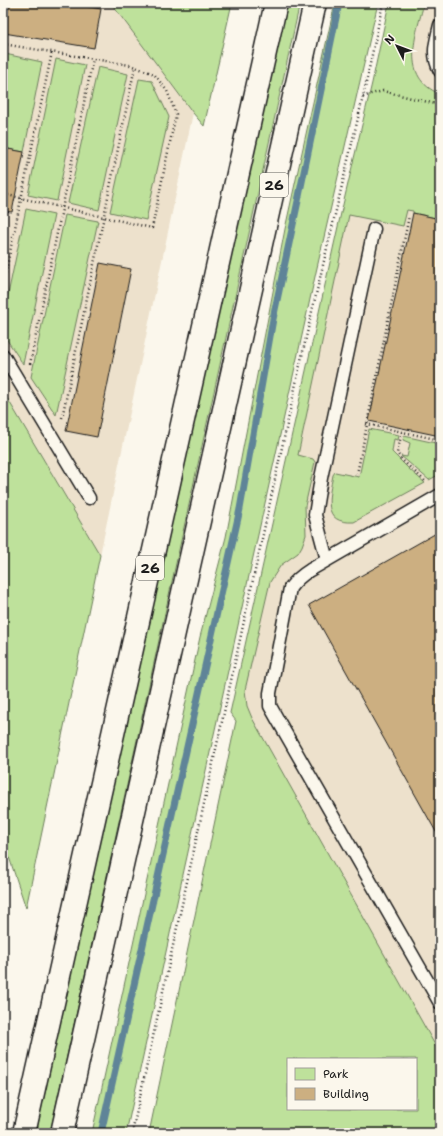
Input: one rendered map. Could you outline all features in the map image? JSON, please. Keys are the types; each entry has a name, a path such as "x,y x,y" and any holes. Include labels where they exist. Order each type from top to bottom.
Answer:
{"highway":[{"name":"26","path":"24,1133 276,3"},
{"name":"26","path":"62,1133 315,3"}],"lane":[{"path":"440,25 435,50 435,61 440,71"},
{"path":"327,560 315,515 321,478 374,229"},
{"path":"3,355 89,498"},
{"path":"440,496 298,578 290,588 270,693 270,706 440,1003"}],"path":[{"path":"132,1133 309,324 363,98 383,3"},
{"path":"3,44 130,65 154,74 167,91 176,114 152,228 3,194"},
{"path":"3,285 52,52"},
{"path":"24,390 93,59"},
{"path":"56,444 135,67"},
{"path":"363,98 383,91 440,105"},
{"path":"356,474 409,216"},
{"path":"366,424 440,440"},
{"path":"402,432 397,453 402,460 429,484"}],"shaded area":[{"path":"3,3 111,3 193,113 100,555 3,391"},
{"path":"396,3 440,3 440,1133 149,1133 263,591"}],"green space":[{"path":"111,3 232,3 204,126 193,113"},
{"path":"283,3 300,3 50,1133 36,1133"},
{"path":"335,3 378,3 316,272 126,1133 92,1133 200,637 226,537 285,229"},
{"path":"389,3 424,3 417,28 414,54 415,66 419,77 427,87 440,94 440,219 413,213 413,211 407,210 403,226 349,215 298,455 313,459 315,462 305,506 306,535 298,553 281,565 270,582 245,690 247,706 252,718 440,1054 440,1133 149,1133 236,721 230,713 341,213 372,83"},
{"path":"5,54 42,62 24,152 3,148 3,65"},
{"path":"56,59 85,65 57,201 28,195"},
{"path":"98,67 128,74 99,210 68,203"},
{"path":"139,79 152,81 169,117 146,220 110,212"},
{"path":"26,209 54,215 23,364 3,334 3,318"},
{"path":"65,215 98,221 56,415 31,377"},
{"path":"3,391 100,555 26,908 3,839"},
{"path":"369,429 399,435 398,440 394,439 392,452 425,483 354,522 336,519 332,514 329,500 333,475 335,472 359,477"},
{"path":"404,436 440,444 440,474 429,480 401,456 407,457 410,443 403,440"}],"building":[{"path":"9,3 68,3 101,9 94,48 4,33"},
{"path":"3,148 24,152 12,212 3,211"},
{"path":"413,213 440,219 440,436 369,421"},
{"path":"100,263 131,269 97,437 66,431"},
{"path":"440,531 440,839 309,605"}],"waterway":[{"path":"101,1133 240,509 273,319 339,3"}]}
